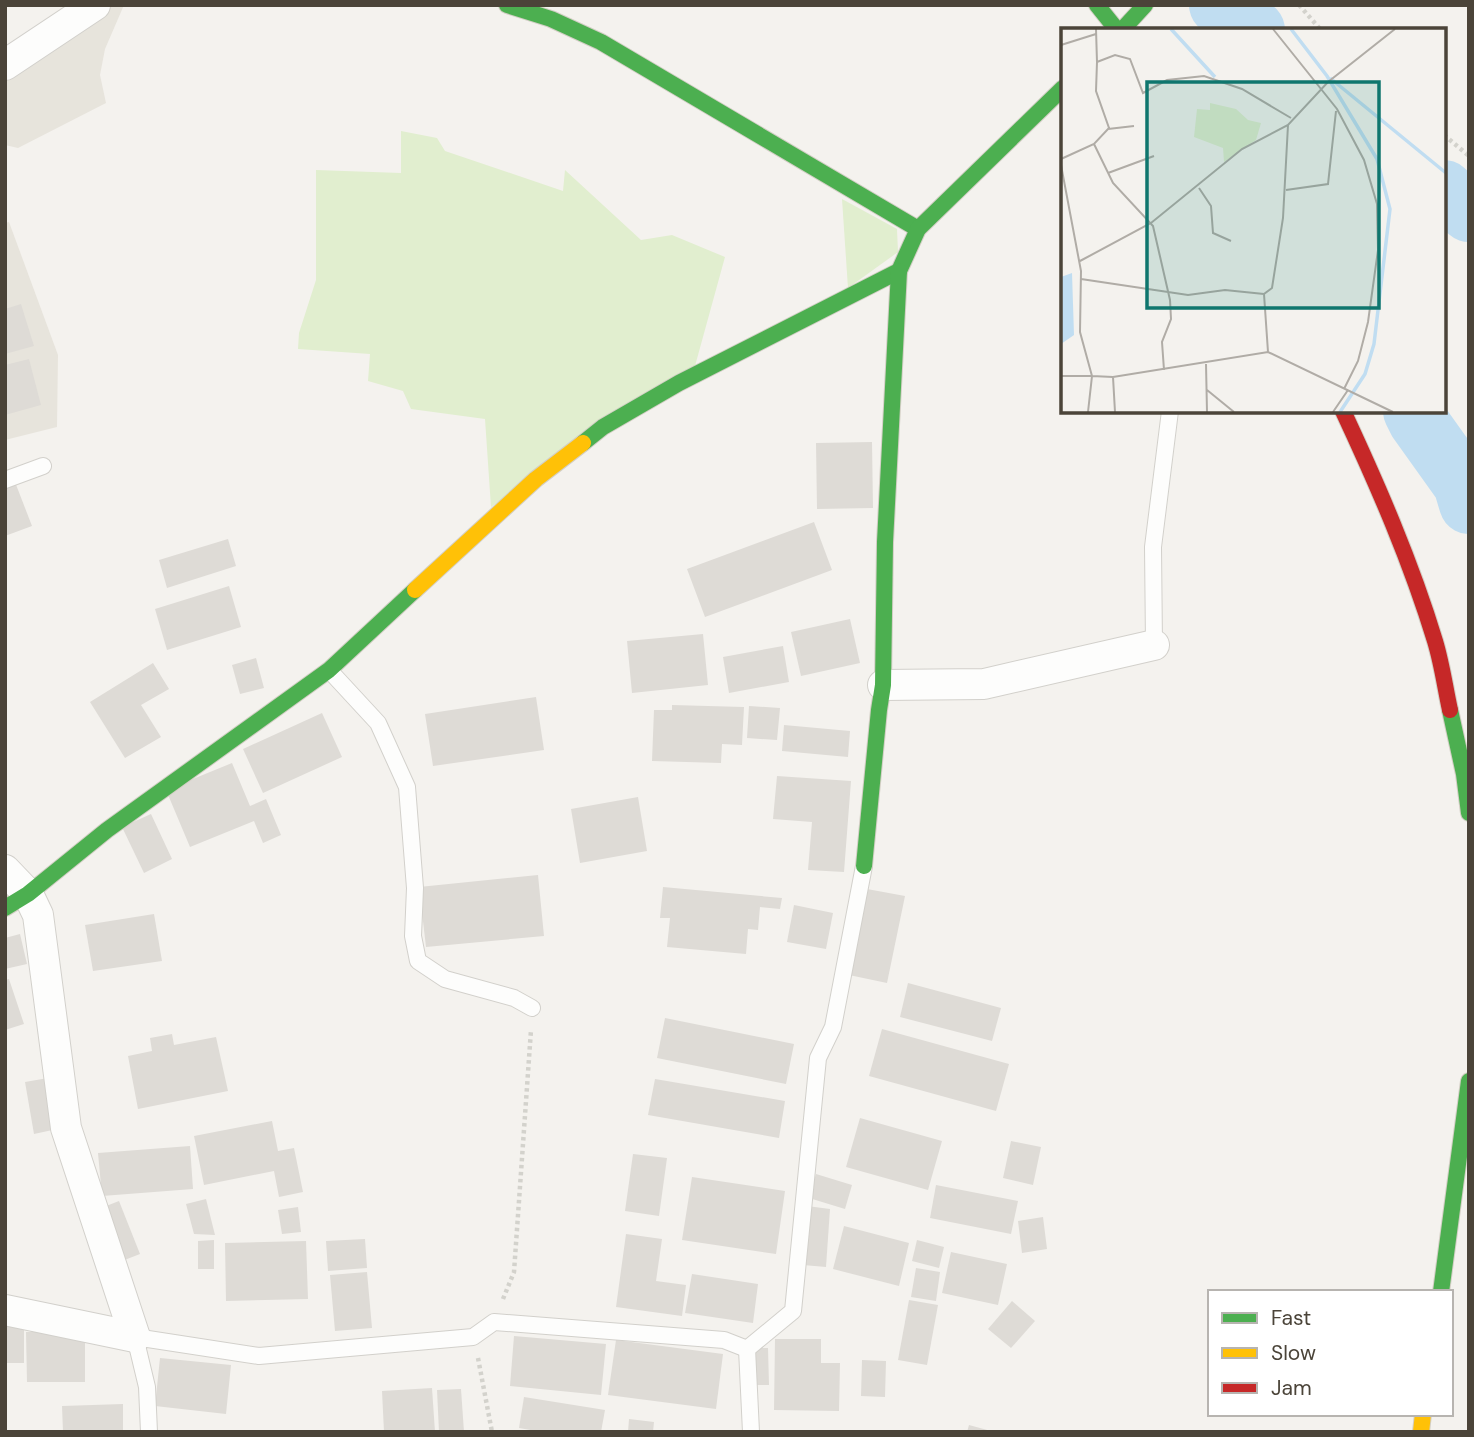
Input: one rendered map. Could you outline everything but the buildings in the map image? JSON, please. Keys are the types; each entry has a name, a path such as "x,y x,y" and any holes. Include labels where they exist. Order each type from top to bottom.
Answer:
{"street":[{"path":"5,65 94,5"},
{"path":"507,5 551,19 601,42 918,229"},
{"path":"1097,5 1118,28"},
{"path":"1122,28 1145,5"},
{"path":"864,866 883,685 885,542 899,271 918,229 1061,90"},
{"path":"17,901 107,830 329,670 502,509 603,427 679,383 899,271"},
{"path":"1344,413 1380,491 1410,566 1436,644 1464,774 1469,813"},
{"path":"883,685 984,684 1154,645"},
{"path":"5,870 17,901 38,915 66,1128 135,1337"},
{"path":"1441,1290 1469,1081"},
{"path":"5,1310 135,1337"}],"lane":[{"path":"1154,645 1153,547 1170,413"},
{"path":"5,480 43,466"},
{"path":"329,670 379,723 407,787 415,888 413,936 418,961 445,979 513,998 532,1009"},
{"path":"747,1349 793,1311 818,1058 833,1027 864,866"},
{"path":"149,1432 147,1387 135,1337 259,1356 474,1337 494,1322 724,1340 747,1349"},
{"path":"747,1349 751,1432"}],"path":[{"path":"1299,5 1319,28"},
{"path":"1446,137 1469,156"},
{"path":"494,1322 514,1272 532,1009"},
{"path":"474,1337 492,1432"}],"shaded area":[{"path":"114,5 124,5 105,49 100,75 106,103 18,148 5,145 5,77"},
{"path":"9,222 58,355 57,427 5,440 5,223"}],"green space":[{"path":"401,131 437,138 445,151 563,191 565,170 641,240 672,235 725,257 695,366 491,507 485,419 411,409 403,391 368,381 370,354 298,349 299,333 316,280 316,170 401,173"},
{"path":"842,199 897,229 898,252 848,288"}],"waterway":[{"path":"1219,5 1252,28"},
{"path":"1446,192 1469,212"},
{"path":"1414,413 1463,484 1469,504"}],"traffic: fast":[{"path":"507,5 551,19 601,42 918,229"},
{"path":"1097,5 1115,28"},
{"path":"1124,28 1145,5"},
{"path":"583,443 603,427 679,383 899,271 918,229 1061,90"},
{"path":"864,866 883,685 885,542 899,271"},
{"path":"5,908 28,894 107,830 329,670 415,590"},
{"path":"1450,710 1464,774 1469,813"},
{"path":"1441,1290 1469,1081"}],"traffic: slow":[{"path":"415,590 536,479 583,443"},
{"path":"1421,1432 1423,1416"}],"traffic: jam":[{"path":"1344,413 1405,553 1437,650 1450,710"}]}
